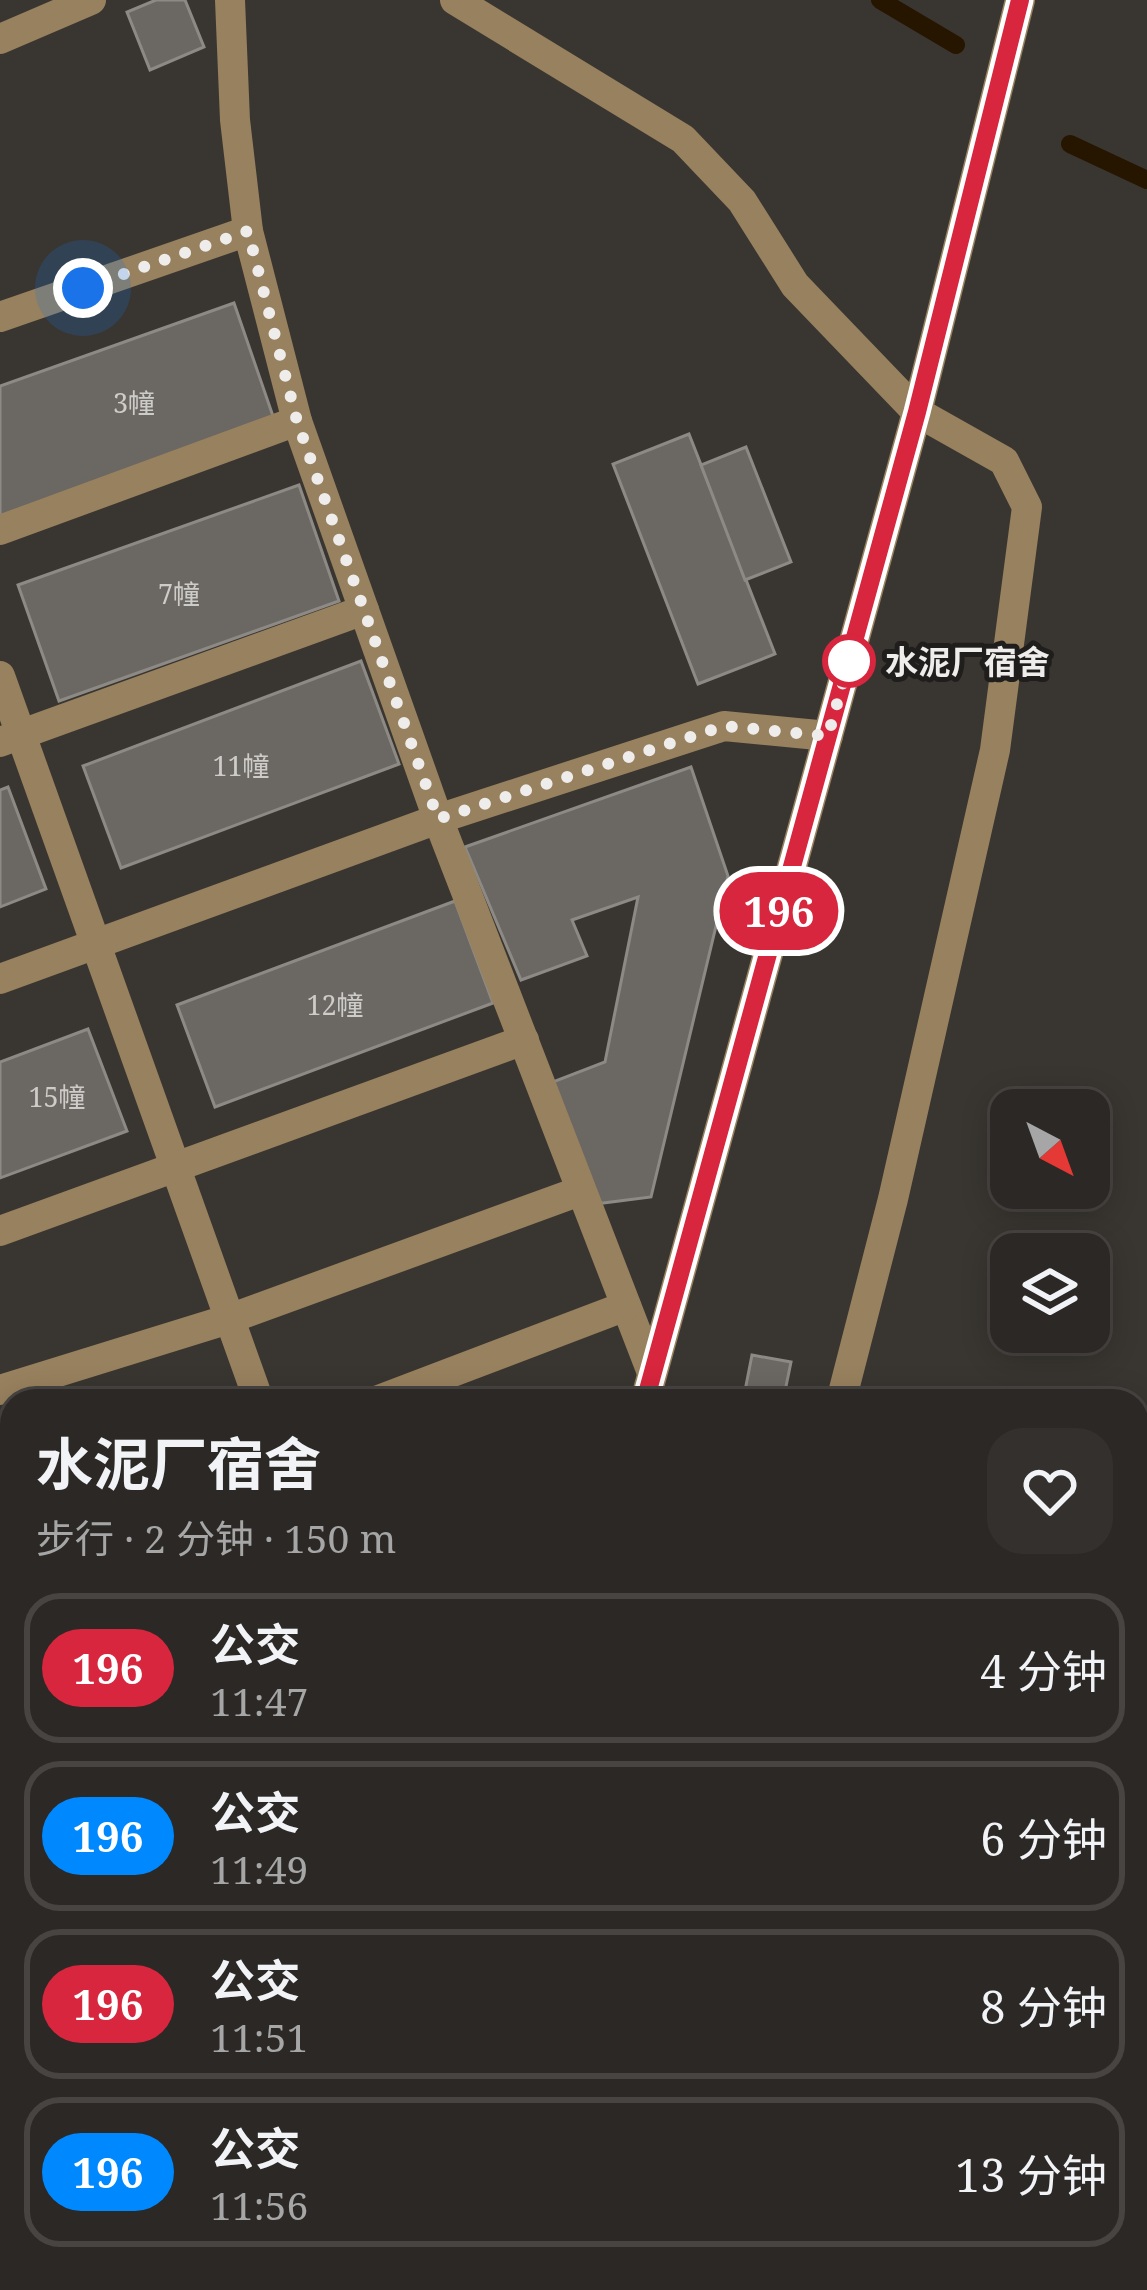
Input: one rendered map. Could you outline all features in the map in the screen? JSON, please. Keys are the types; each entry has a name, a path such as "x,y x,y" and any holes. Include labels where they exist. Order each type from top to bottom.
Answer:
{"street":[{"path":"0,39 91,0"},
{"path":"230,0 235,120 248,231 297,421 438,819 651,1370"},
{"path":"455,0 683,139 742,201 795,285 917,412 1004,461 1027,507 995,750 893,1199 844,1389"},
{"path":"647,1389 917,412 1020,0"},
{"path":"0,317 248,231"},
{"path":"0,530 297,421"},
{"path":"10,738 364,610"},
{"path":"0,676 10,738 96,946 255,1389"},
{"path":"0,979 438,819 724,726 828,736"},
{"path":"0,1231 524,1040"},
{"path":"3,1389 230,1319 580,1191"},
{"path":"408,1389 626,1306"}],"building":[{"path":"156,0 185,0 204,47 150,70 127,12"},
{"path":"234,303 274,419 0,516 0,386"},
{"path":"689,434 775,654 698,684 613,464"},
{"path":"746,447 791,562 745,580 701,465"},
{"path":"299,485 339,601 59,701 18,585"},
{"path":"361,661 399,764 121,868 83,766"},
{"path":"691,767 728,876 651,1197 595,1204 550,1083 605,1062 638,897 572,920 587,956 521,980 465,847"},
{"path":"8,787 46,889 0,907 0,790"},
{"path":"455,901 493,1003 215,1107 177,1005"},
{"path":"88,1029 127,1131 0,1178 0,1062"},
{"path":"752,1355 791,1362 785,1389 745,1389"}],"waterway":[{"path":"880,0 956,45"},
{"path":"1070,144 1147,180"}],"bus line":[{"name":"196","path":"647,1389 917,412 1020,0"}],"place":[{"name":"水泥厂宿舍","path":"849,661"}],"route":[{"path":"83,288 248,231 297,421 438,819 724,726 828,736 854,643 849,661"}]}
